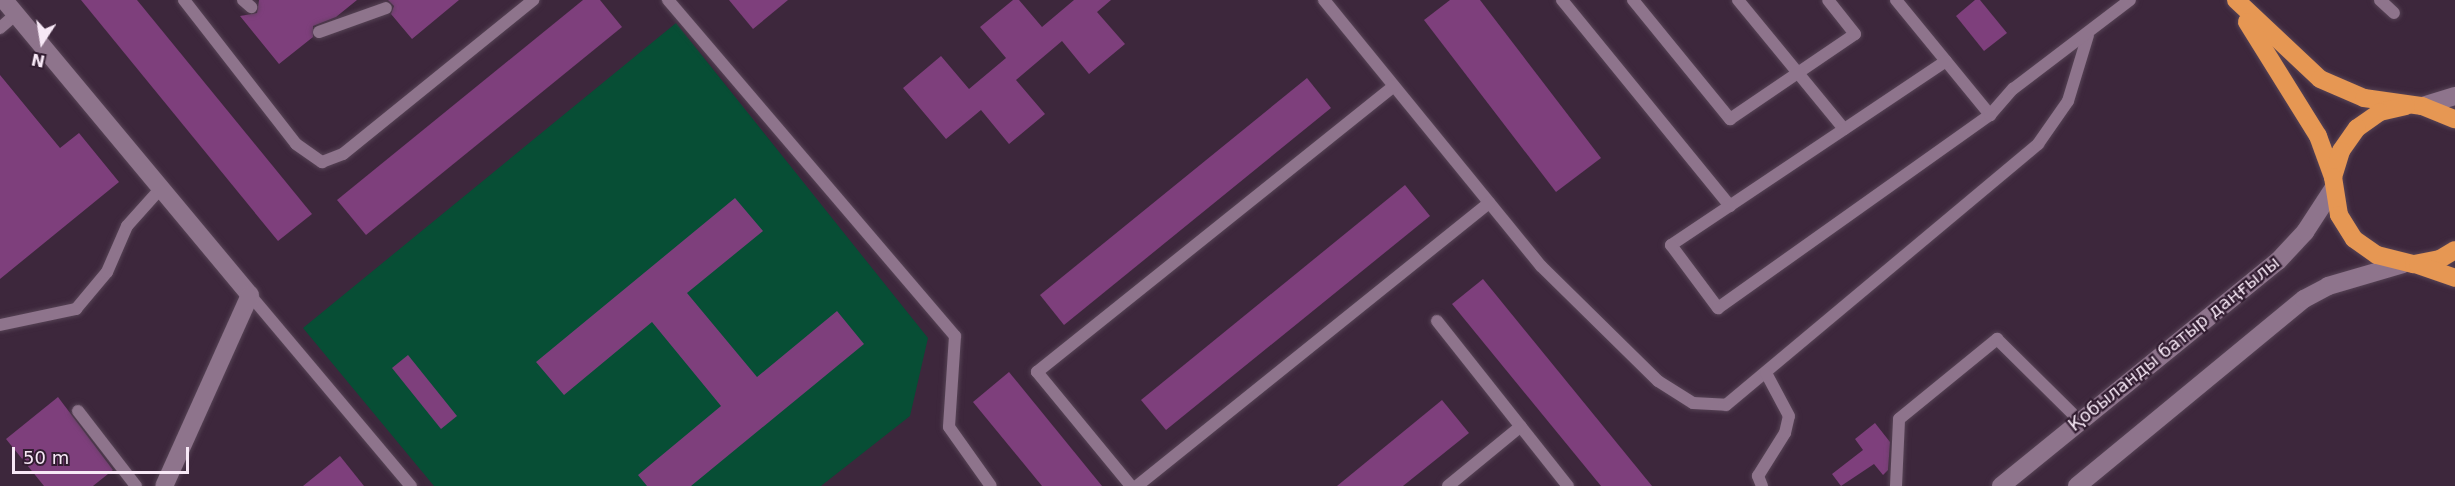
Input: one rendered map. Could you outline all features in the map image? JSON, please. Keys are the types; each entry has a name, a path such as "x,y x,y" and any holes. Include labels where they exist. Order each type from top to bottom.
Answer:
{"highway":[{"path":"2235,0 2320,79 2364,98 2414,106 2455,119"},
{"path":"2235,0 2318,136 2333,183 2339,215 2354,239 2377,255 2455,278"},
{"path":"2333,183 2341,151 2357,128 2380,112 2414,106"},
{"path":"2408,264 2440,259 2455,250"}],"street":[{"path":"10,7 250,295 167,484"},
{"path":"2414,106 2455,96"},
{"name":"Қобыланды батыр даңғылы","path":"2001,486 2278,261 2305,232 2333,183"},
{"path":"2077,486 2304,299 2328,286 2408,264"}],"lane":[{"path":"184,0 296,144 322,162 344,154 533,0"},
{"path":"668,0 955,336 949,427 991,486"},
{"path":"1324,0 1541,266 1658,381 1693,403 1726,405 2038,144 2068,102 2088,35"},
{"path":"1562,0 1730,206"},
{"path":"1633,0 1730,119 1856,34 1828,0"},
{"path":"1738,0 1844,129"},
{"path":"1896,0 1990,115"},
{"path":"1946,61 1671,246 1718,308 1990,115 2013,88 2088,35 2130,0"},
{"path":"2379,0 2394,13"},
{"path":"0,28 10,7"},
{"path":"319,32 386,8"},
{"path":"1131,486 1037,372 1395,86"},
{"path":"0,325 76,309 107,272 127,226 162,188"},
{"path":"1137,486 1489,203"},
{"path":"250,295 411,486"},
{"path":"1437,321 1568,486"},
{"path":"1896,486 1899,419 1997,339 2080,421"},
{"path":"1762,486 1758,476 1785,433 1789,416 1766,373"},
{"path":"78,411 136,486"},
{"path":"1449,486 1521,426"}],"green space":[{"path":"676,23 928,338 910,416 821,486 434,486 303,328"}],"building":[{"path":"81,0 137,0 312,214 278,241"},
{"path":"259,0 357,0 336,17 313,26 313,37 279,64 240,16 257,13"},
{"path":"388,0 459,0 412,39 391,14 394,6"},
{"path":"583,0 600,0 622,27 366,235 337,200"},
{"path":"729,0 788,0 753,29"},
{"path":"1013,0 1019,0 1042,27 1074,0 1111,0 1097,12 1125,44 1089,74 1062,41 1016,80 1045,114 1009,144 981,110 946,139 903,88 941,56 969,89 1006,58 980,27"},
{"path":"1450,0 1480,0 1601,158 1556,192 1424,20"},
{"path":"1975,0 1980,0 2007,33 1984,51 1956,16"},
{"path":"0,75 60,148 79,133 119,182 0,279"},
{"path":"1307,78 1331,108 1064,325 1040,295"},
{"path":"1405,185 1430,216 1166,430 1141,400"},
{"path":"735,198 763,231 687,293 757,377 837,311 864,344 691,486 647,486 638,475 721,406 652,322 564,395 536,362"},
{"path":"1483,279 1652,486 1601,486 1452,304"},
{"path":"408,355 457,416 441,429 392,368"},
{"path":"1009,372 1102,486 1042,486 973,402"},
{"path":"58,397 113,470 93,486 44,486 6,439"},
{"path":"1442,400 1469,433 1403,486 1337,486"},
{"path":"1875,423 1890,442 1888,470 1883,475 1874,464 1841,486 1832,474 1863,450 1855,439"},
{"path":"340,456 364,486 303,486"}]}
